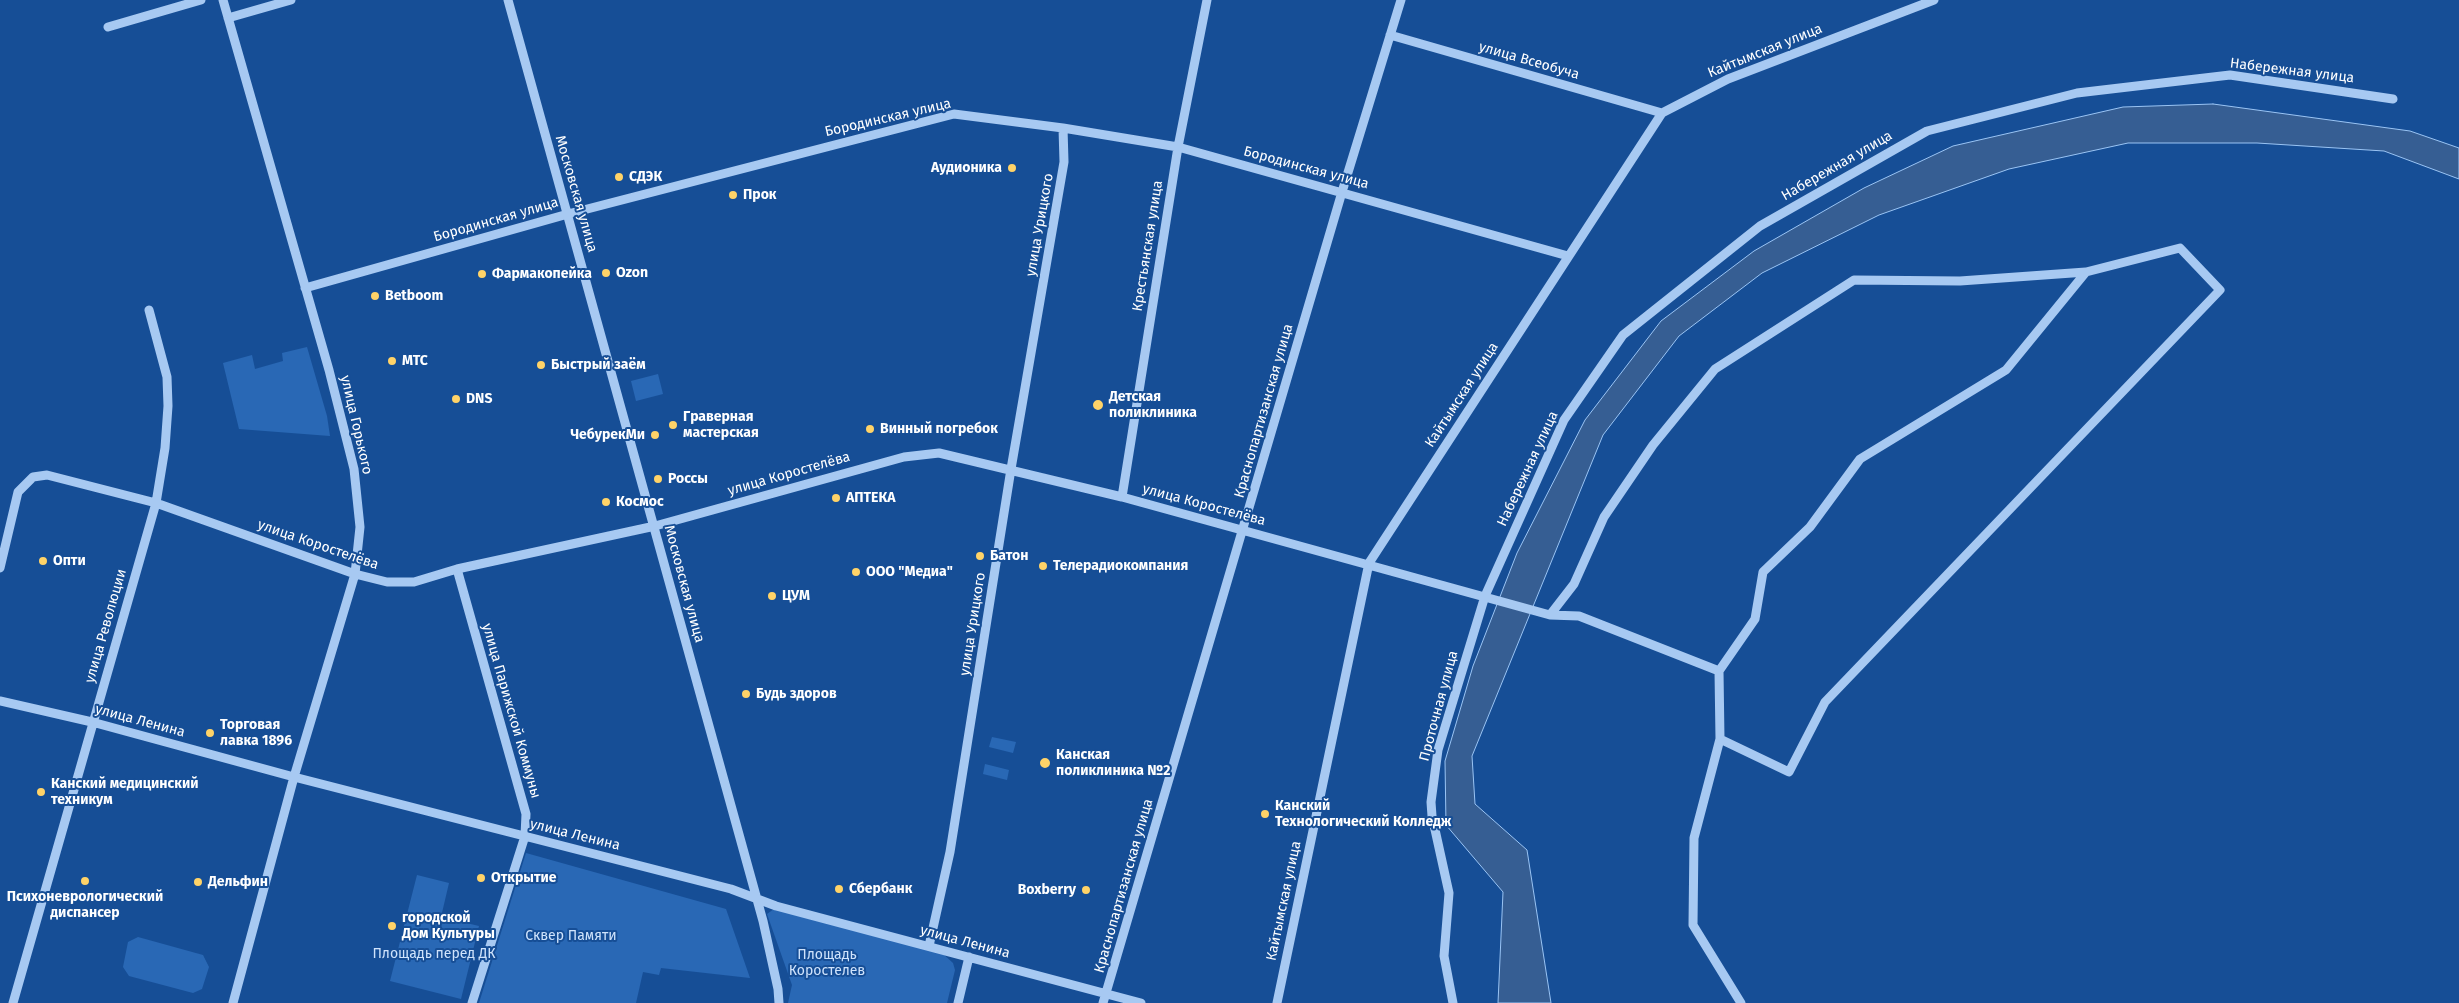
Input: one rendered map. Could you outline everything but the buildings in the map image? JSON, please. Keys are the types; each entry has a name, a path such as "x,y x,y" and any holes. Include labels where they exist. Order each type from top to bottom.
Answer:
{"street":[{"path":"108,27 201,0"},
{"name":"улица Горького","path":"223,0 354,469 360,527 355,574 294,778 233,1003"},
{"path":"228,18 290,0"},
{"name":"Московская улица","path":"508,0 655,526 755,900 763,921 778,989 779,1003"},
{"name":"Крестьянская улица","path":"1122,497 1178,147 1207,0"},
{"name":"Краснопартизанская улица","path":"1105,998 1342,192 1401,0"},
{"name":"Кайтымская улица","path":"1277,1003 1369,564 1568,256 1662,113 1728,78 1934,0"},
{"name":"улица Всеобуча","path":"1390,35 1662,113"},
{"name":"Набережная улица","path":"1485,596 1564,420 1623,335 1760,226 1927,131 2077,93 2230,75 2393,99"},
{"name":"Бородинская улица","path":"305,288 568,214 954,114 1063,128 1178,147 1568,256"},
{"name":"улица Урицкого","path":"929,946 950,852 1011,470 1064,162 1063,128"},
{"path":"1550,615 1574,584 1604,517 1653,445 1715,369 1854,280 1960,281 2086,272 2180,248 2220,290 1825,702 1789,772 1720,739"},
{"path":"1741,1003 1693,925 1694,838 1720,739 1718,671 1755,619 1763,572 1810,527 1860,459 2006,370 2086,272"},
{"name":"улица Революции","path":"13,1003 156,503 165,448 168,406 167,377 149,310"},
{"name":"улица Коростелёва","path":"0,568 18,492 33,477 47,476 156,503 355,574 387,582 414,582 457,569 655,526 922,453 954,456 1122,497 1550,615 1579,616 1718,671"},
{"name":"улица Парижской Коммуны","path":"457,569 526,814 525,836 472,1003"},
{"name":"Проточная улица","path":"1453,1003 1444,956 1449,894 1432,816 1431,802 1438,750 1485,596"},
{"name":"улица Ленина","path":"0,701 92,722 294,778 731,889 755,900 969,957 1105,998 1141,1003"},
{"path":"958,1003 969,957"}],"green space":[{"path":"307,347 327,416 330,436 239,429 223,363 252,355 255,369 283,361 282,353"},
{"path":"658,374 663,394 636,401 631,381"},
{"path":"992,737 1016,742 1013,753 989,747"},
{"path":"985,764 1009,770 1007,780 983,774"},
{"name":"Сквер Памяти","path":"526,853 726,909 750,978 661,968 659,975 643,972 636,1003 479,1003"},
{"name":"Площадь перед ДК","path":"417,875 449,883 441,917 479,926 461,999 390,981"},
{"name":"Площадь Коростелев","path":"774,909 942,953 953,963 955,970 947,1003 788,1003 792,985 767,914"},
{"path":"138,937 203,955 209,967 202,989 193,993 129,976 123,967 128,942"}],"shaded area":[{"path":"2213,104 2410,131 2459,148 2459,179 2384,151 2257,143 2128,143 2009,169 1879,215 1762,273 1679,336 1603,435 1472,756 1475,804 1527,850 1551,1003 1498,1003 1503,892 1446,825 1445,761 1473,666 1517,553 1585,420 1661,321 1754,251 1864,188 1953,146 2123,107"}],"place":[{"name":"Аудионика","path":"1012,168"},
{"name":"СДЭК","path":"619,177"},
{"name":"Прок","path":"733,195"},
{"name":"Ozon","path":"606,273"},
{"name":"Фармакопейка","path":"482,274"},
{"name":"Betboom","path":"375,296"},
{"name":"МТС","path":"392,361"},
{"name":"Быстрый заём","path":"541,365"},
{"name":"DNS","path":"456,399"},
{"name":"Детская поликлиника","path":"1098,405"},
{"name":"Граверная мастерская","path":"673,425"},
{"name":"Винный погребок","path":"870,429"},
{"name":"ЧебурекМи","path":"655,435"},
{"name":"Россы","path":"658,479"},
{"name":"АПТЕКА","path":"836,498"},
{"name":"Космос","path":"606,502"},
{"name":"Батон","path":"980,556"},
{"name":"Опти","path":"43,561"},
{"name":"Телерадиокомпания","path":"1043,566"},
{"name":"ООО \"Медиа\"","path":"856,572"},
{"name":"ЦУМ","path":"772,596"},
{"name":"Будь здоров","path":"746,694"},
{"name":"Торговая лавка 1896","path":"210,733"},
{"name":"Канская поликлиника №2","path":"1045,763"},
{"name":"Канский медицинский техникум","path":"41,792"},
{"name":"Канский Технологический Колледж","path":"1265,814"},
{"name":"Открытие","path":"481,878"},
{"name":"Психоневрологический диспансер","path":"85,881"},
{"name":"Дельфин","path":"198,882"},
{"name":"Сбербанк","path":"839,889"},
{"name":"Boxberry","path":"1086,890"},
{"name":"городской Дом Культуры","path":"392,926"}]}
